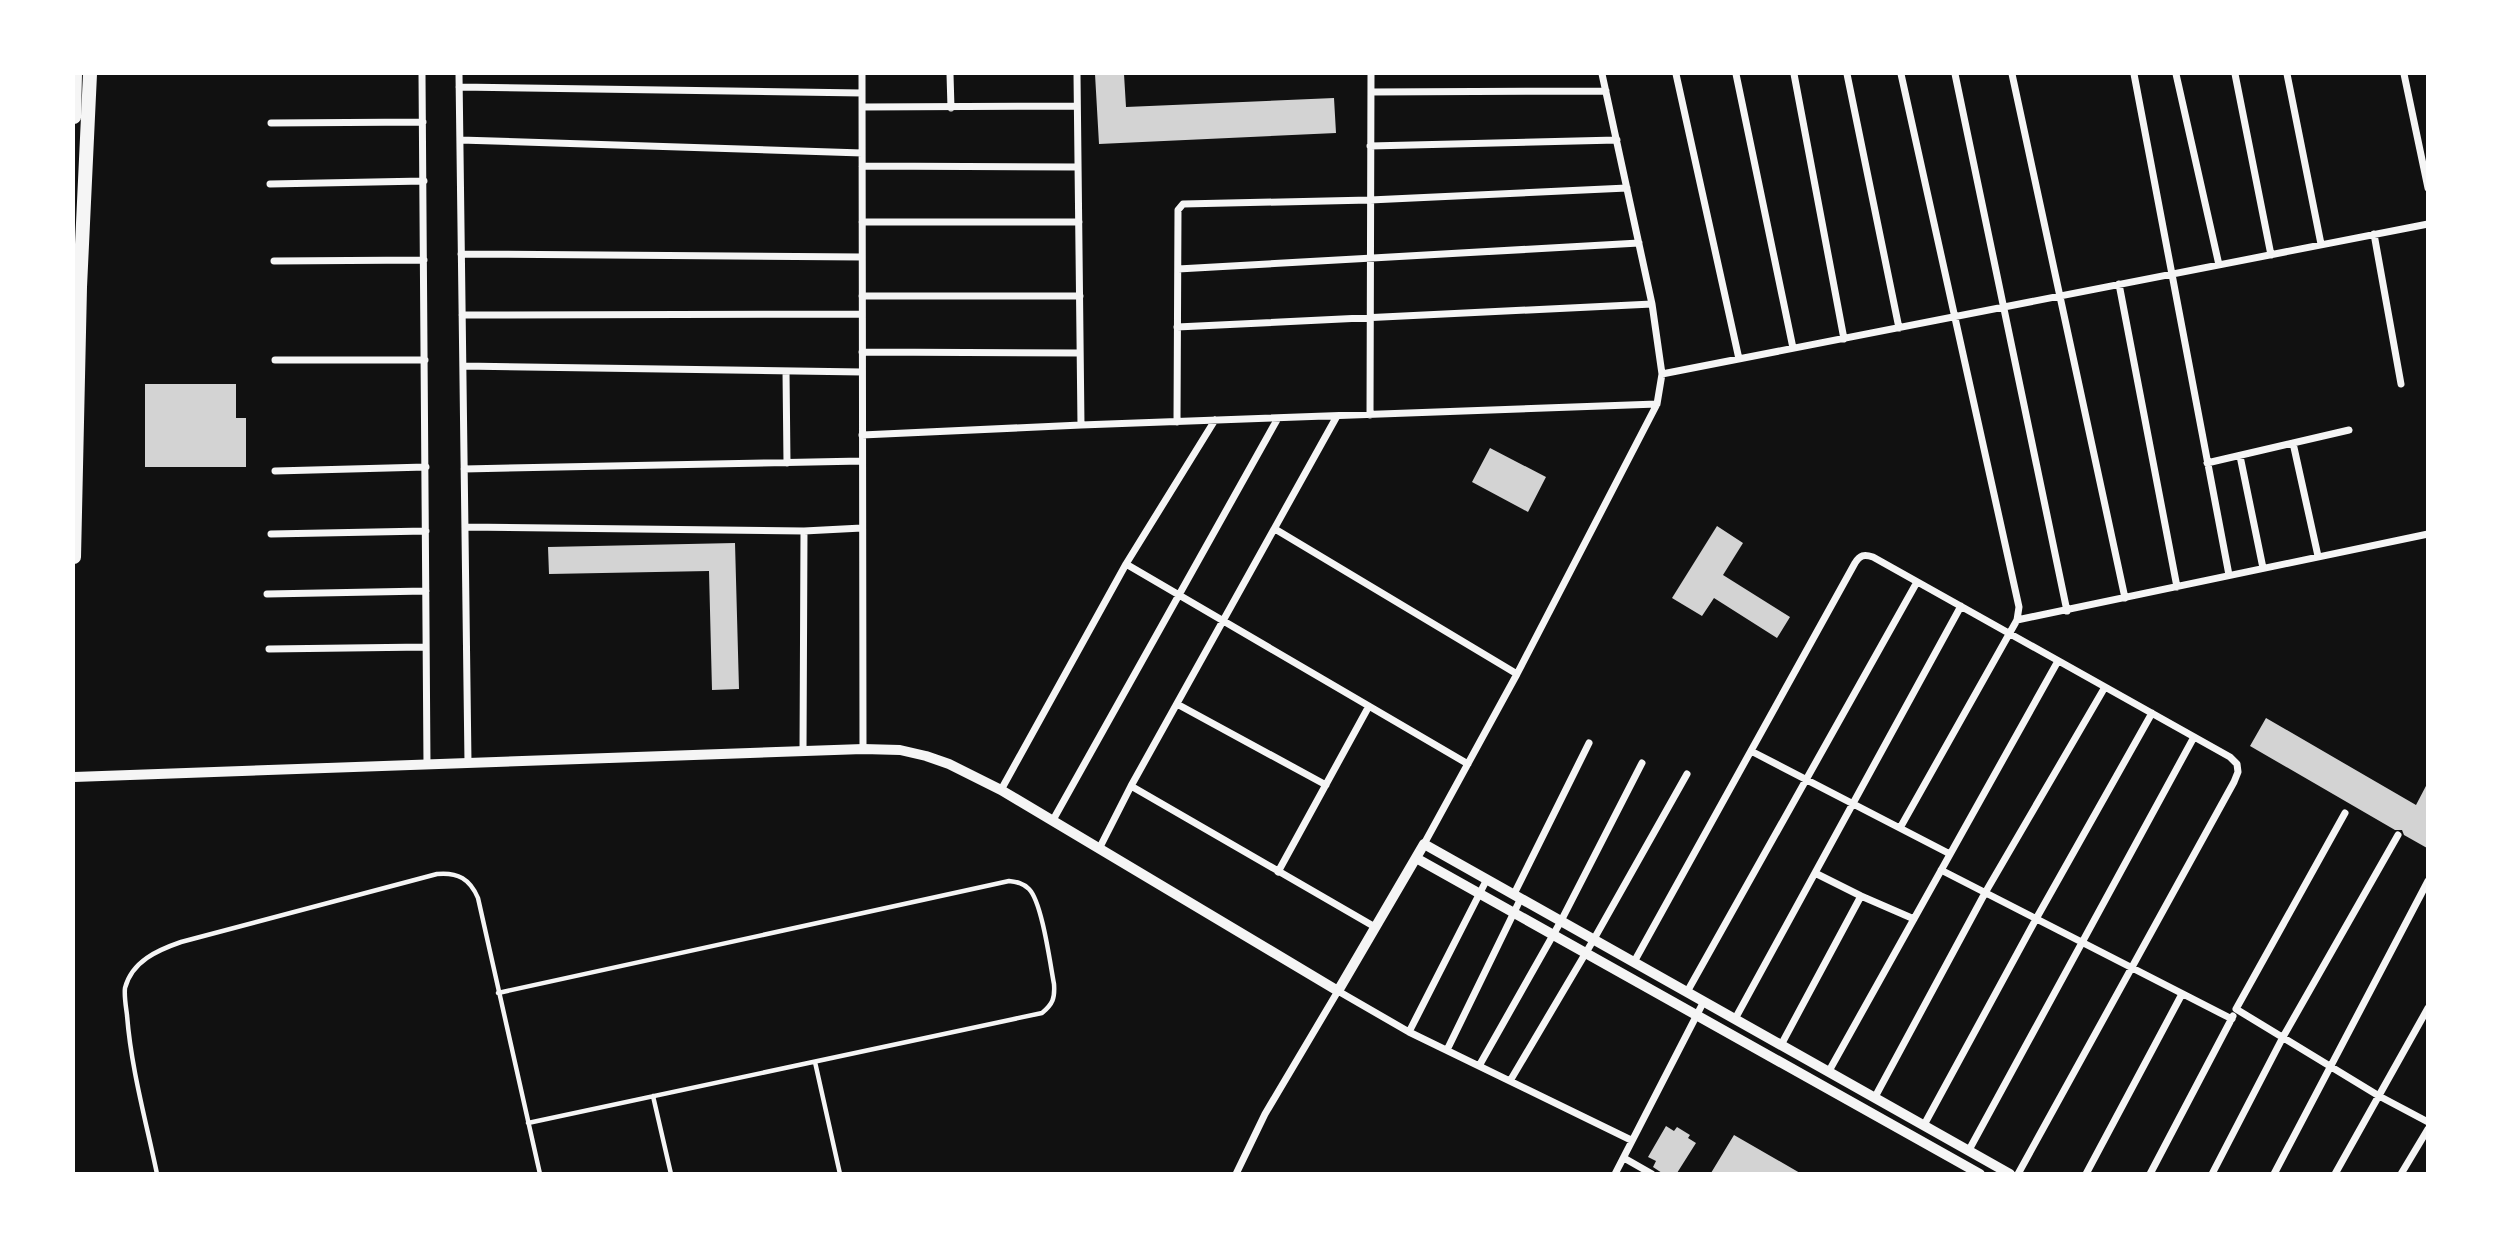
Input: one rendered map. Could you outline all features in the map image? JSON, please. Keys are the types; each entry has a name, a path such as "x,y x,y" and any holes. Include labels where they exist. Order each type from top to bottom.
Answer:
{"main road":[{"path":"74,117 75,74"},
{"path":"74,557 77,288 90,74"}],"street":[{"path":"422,74 427,764"},
{"path":"459,74 468,762"},
{"path":"862,74 863,749"},
{"path":"950,74 951,108"},
{"path":"1077,74 1081,425"},
{"path":"1370,415 1371,74"},
{"path":"1236,1174 1265,1114 1416,858 1468,764 1657,404 1662,374 1652,304 1602,74"},
{"path":"1676,74 1739,359"},
{"path":"1736,74 1793,348"},
{"path":"1794,74 1844,339"},
{"path":"1847,74 1899,328"},
{"path":"1900,828 2017,620 2017,595 1901,74"},
{"path":"1955,74 2067,611"},
{"path":"2012,74 2126,598"},
{"path":"2134,74 2229,575"},
{"path":"2176,74 2219,265"},
{"path":"2235,74 2271,254"},
{"path":"2287,74 2321,244"},
{"path":"2404,74 2427,188"},
{"path":"459,87 862,93"},
{"path":"1371,92 1606,91"},
{"path":"862,107 1077,106"},
{"path":"271,123 423,122"},
{"path":"460,140 862,153"},
{"path":"1370,146 1617,140"},
{"path":"862,166 1078,167"},
{"path":"270,184 424,181"},
{"path":"1177,422 1178,211 1183,204 1370,200 1628,188"},
{"path":"862,222 1079,222"},
{"path":"1662,374 2427,224"},
{"path":"2374,234 2401,384"},
{"path":"1178,269 1639,243"},
{"path":"461,254 862,257"},
{"path":"274,261 424,260"},
{"path":"2119,284 2177,587"},
{"path":"862,296 1080,296"},
{"path":"1177,327 1652,304"},
{"path":"462,315 862,314"},
{"path":"862,352 1080,353"},
{"path":"275,360 425,360"},
{"path":"463,366 862,372"},
{"path":"786,371 787,463"},
{"path":"862,435 1657,404"},
{"path":"1100,849 1131,786 1337,416"},
{"path":"1053,820 1278,418"},
{"path":"1001,790 1126,564 1215,420"},
{"path":"2207,463 2349,430"},
{"path":"2293,443 2318,556"},
{"path":"2240,456 2263,568"},
{"path":"464,469 862,461"},
{"path":"275,471 426,467"},
{"path":"465,527 804,531 863,528"},
{"path":"1275,529 1517,674"},
{"path":"271,534 426,531"},
{"path":"803,751 804,531"},
{"path":"2017,620 2427,534"},
{"path":"1634,962 1859,557 1873,557 2230,757 2237,764 2238,772 2018,1174"},
{"path":"1126,564 1468,764"},
{"path":"1687,992 1917,582"},
{"path":"267,594 426,591"},
{"path":"1735,1018 1962,607"},
{"path":"269,649 426,647"},
{"path":"1829,1071 2058,661"},
{"path":"1875,1097 1985,892 2105,687"},
{"path":"1177,704 1326,785"},
{"path":"1278,872 1369,706"},
{"path":"1924,1125 2152,713"},
{"path":"1969,1150 2193,737"},
{"path":"1447,1050 1514,913 1518,896 1590,743"},
{"path":"74,777 863,749 900,750 926,756 949,764 1001,790 1409,1032 1631,1140"},
{"path":"1751,751 1950,854"},
{"path":"1479,1066 1561,921 1642,763"},
{"path":"1510,1081 1687,774"},
{"path":"1131,786 1375,928"},
{"path":"2150,1174 2236,1009 2345,813"},
{"path":"2212,1174 2283,1037 2398,835"},
{"path":"1424,844 2010,1174"},
{"path":"1416,858 1980,1174"},
{"path":"1941,870 2232,1019"},
{"path":"1815,873 1861,897 1914,919"},
{"path":"1409,1032 1487,879"},
{"path":"2274,1174 2427,881"},
{"path":"1781,1045 1861,897"},
{"path":"2086,1174 2182,994"},
{"path":"1615,1174 1704,1001"},
{"path":"2335,1174 2427,1008"},
{"path":"2236,1009 2427,1122"},
{"path":"2402,1174 2427,1129"},
{"path":"1624,1158 1652,1174"}],"lane":[{"path":"157,1174 128,1030 125,989 145,958 161,949 424,877 450,873 463,877 473,886 478,898 540,1174"},
{"path":"498,993 1009,881 1020,883 1030,890 1037,902 1055,997 1051,1006 1042,1013 528,1123"},
{"path":"815,1061 840,1174"},
{"path":"653,1096 671,1174"}],"building":[{"path":"1095,74 1124,74 1126,107 1334,98 1336,133 1099,144"},
{"path":"145,384 236,384 236,418 246,418 246,467 145,467"},
{"path":"1490,448 1546,477 1528,512 1472,482"},
{"path":"1717,526 1743,543 1723,575 1790,617 1777,638 1714,598 1702,616 1672,598"},
{"path":"735,543 739,689 712,690 709,571 549,574 548,547"},
{"path":"2266,718 2416,805 2427,784 2427,848 2404,835 2402,830 2395,830 2250,746"},
{"path":"1666,1126 1674,1131 1677,1127 1690,1135 1688,1138 1696,1143 1677,1173 1662,1173 1653,1167 1656,1161 1648,1157"},
{"path":"1734,1135 1800,1173 1711,1173"}]}
